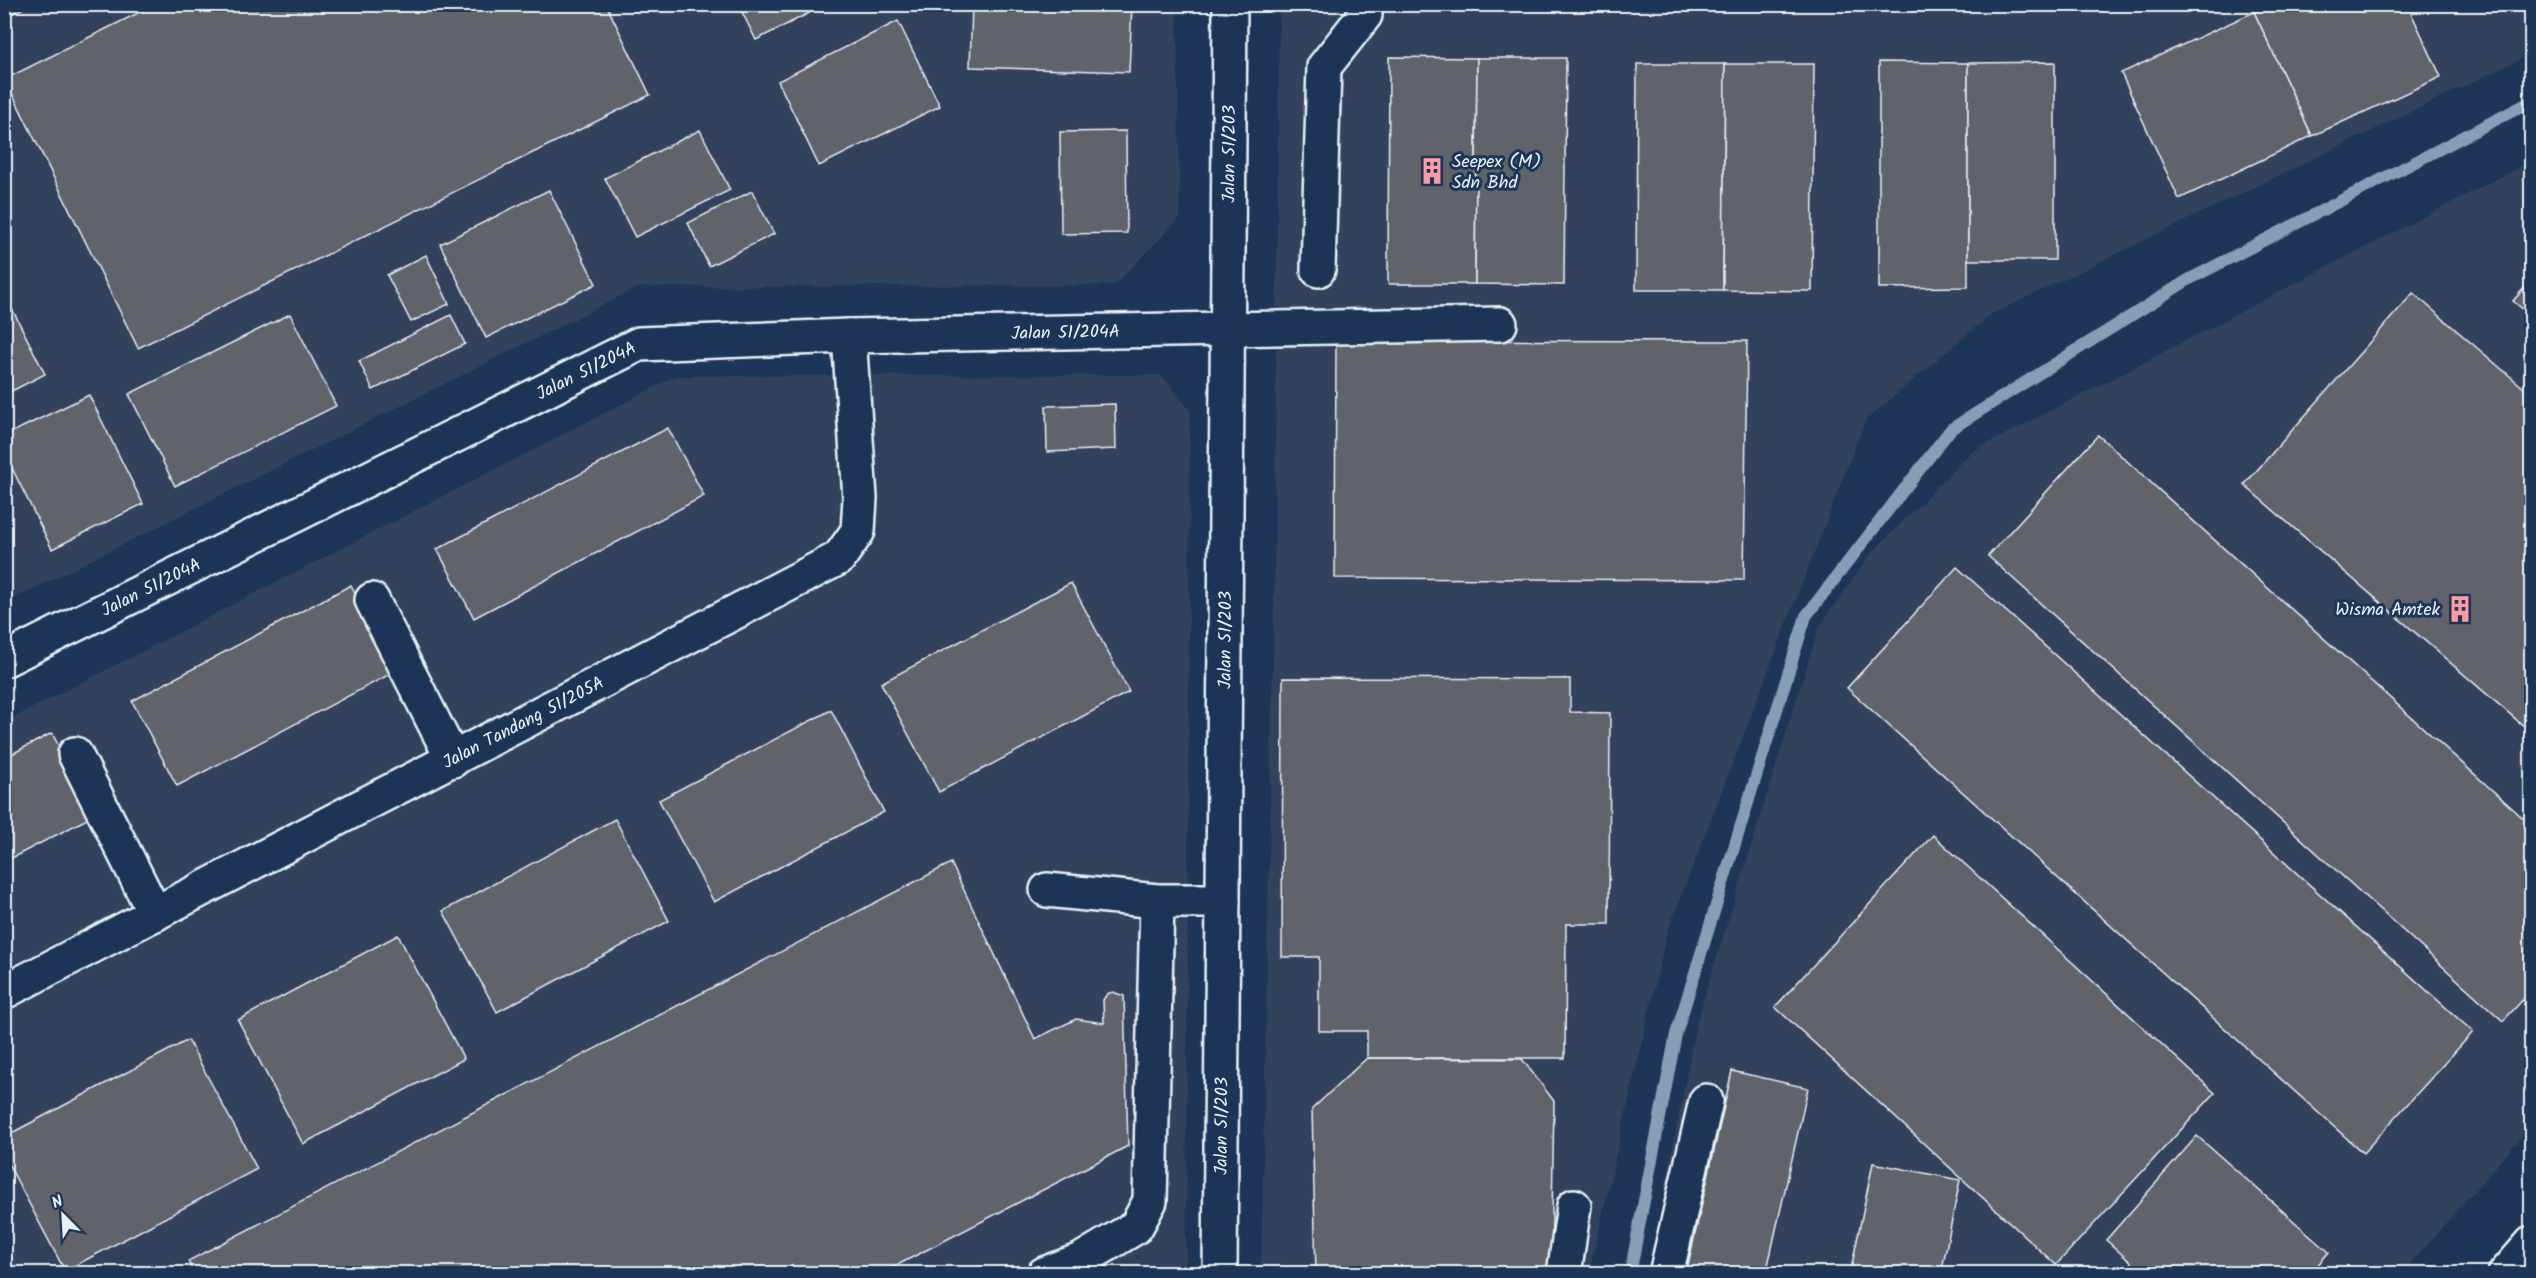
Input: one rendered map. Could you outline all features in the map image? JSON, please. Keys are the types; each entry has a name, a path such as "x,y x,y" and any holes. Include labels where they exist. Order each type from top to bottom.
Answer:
{"street":[{"name":"Jalan 51/203","path":"1220,1274 1230,4"},
{"path":"1318,270 1324,67 1365,15 1365,4"},
{"name":"Jalan 51/204A","path":"4,660 639,344 849,336 1500,324"},
{"name":"Jalan Tandang 51/205A","path":"4,992 839,558 858,531 860,498 849,336"},
{"path":"372,600 453,760"},
{"path":"75,754 155,914"},
{"path":"1047,890 1157,901 1223,901"},
{"path":"1044,1274 1081,1260 1136,1227 1150,1201 1157,901"},
{"path":"1666,1274 1706,1101"},
{"path":"1564,1274 1574,1206"},
{"path":"2505,1274 2532,1243"}],"shaded area":[{"path":"5,5 1177,5 1180,218 1115,285 639,287 5,603"},
{"path":"1279,5 2531,5 2531,54 1990,315 1865,421 1667,933 1589,1273 1261,1274 1274,603"},
{"path":"2531,161 2531,1126 2402,1273 1649,1274 1696,1024 1819,627 1870,555 1971,452"},
{"path":"1161,375 1190,410 1186,1273 5,1274 5,722 676,376"}],"building":[{"path":"4,4 31,4 4,18"},
{"path":"156,4 606,4 650,95 138,348 5,79"},
{"path":"738,4 827,4 756,40"},
{"path":"972,4 1132,4 1129,72 970,67"},
{"path":"2270,4 2407,4 2441,77 2312,136 2254,12"},
{"path":"2254,12 2312,136 2179,199 2121,73"},
{"path":"898,21 940,106 819,166 778,81"},
{"name":"Seepex (M) Sdn Bhd","path":"1389,57 1477,58 1475,284 1388,284"},
{"path":"1477,58 1566,58 1564,285 1475,284"},
{"path":"1879,62 1968,63 1968,287 1879,288"},
{"path":"2055,62 2055,260 1968,260 1968,63"},
{"path":"1637,64 1725,64 1723,290 1636,290"},
{"path":"1725,64 1814,64 1812,291 1723,290"},
{"path":"700,130 730,190 635,237 605,178"},
{"path":"1126,131 1127,233 1061,234 1060,132"},
{"path":"549,190 596,284 486,338 440,244"},
{"path":"752,191 774,234 709,266 688,223"},
{"path":"426,255 449,304 411,322 387,275"},
{"path":"2532,279 2532,317 2513,301"},
{"path":"4,293 45,374 4,395"},
{"name":"Wisma Amtek","path":"2413,293 2532,395 2532,733 2244,485"},
{"path":"290,314 336,406 175,486 129,394"},
{"path":"451,315 465,344 373,390 359,361"},
{"path":"1336,340 1747,341 1744,580 1335,578"},
{"path":"89,395 143,504 52,549 4,452 4,436"},
{"path":"1115,404 1116,449 1047,452 1046,406"},
{"path":"668,428 704,496 474,618 437,549"},
{"path":"2098,435 2532,826 2532,990 2503,1021 1988,556"},
{"path":"1957,567 2473,1032 2363,1153 1847,688"},
{"path":"1071,583 1129,692 939,792 881,683"},
{"path":"351,585 396,671 177,786 132,701"},
{"path":"1283,678 1570,679 1570,712 1610,713 1609,924 1566,924 1565,1058 1367,1058 1367,1031 1319,1031 1319,957 1282,957"},
{"path":"831,710 884,812 714,902 659,800"},
{"path":"52,733 95,815 4,862 4,758"},
{"path":"615,819 669,921 497,1012 443,911"},
{"path":"1933,835 2215,1093 2056,1265 1775,1007"},
{"path":"951,863 1035,1039 1076,1019 1104,1023 1103,1000 1107,994 1113,992 1124,996 1128,1146 880,1274 194,1274 188,1261"},
{"path":"398,935 464,1059 303,1144 238,1020"},
{"path":"188,1040 257,1169 65,1271 4,1156 4,1137"},
{"path":"1367,1058 1522,1059 1554,1101 1551,1274 1316,1274 1312,1109"},
{"path":"1732,1071 1808,1088 1766,1274 1686,1274"},
{"path":"2197,1136 2329,1252 2310,1274 2144,1274 2106,1240"},
{"path":"1873,1163 1960,1180 1941,1274 1850,1274"}],"waterway":[{"path":"1630,1274 1676,1034 1806,616 1951,429 2188,280 2532,101"}],"place":[{"name":"Seepex (M) Sdn Bhd","path":"1432,171"},
{"name":"Wisma Amtek","path":"2460,609"}]}
